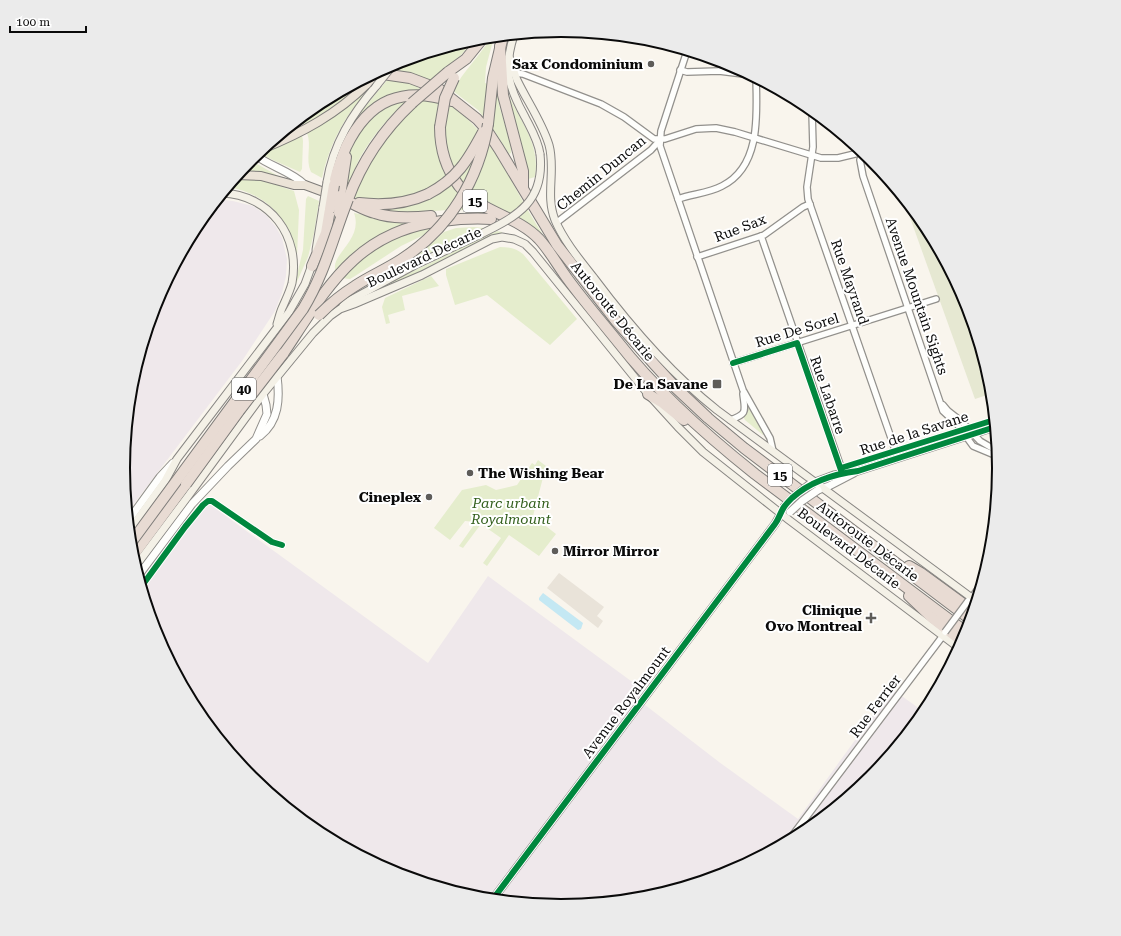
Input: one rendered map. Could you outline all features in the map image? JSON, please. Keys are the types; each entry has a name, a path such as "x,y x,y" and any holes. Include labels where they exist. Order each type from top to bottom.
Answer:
{"highway":[{"name":"15","path":"501,41 501,83 505,106 523,171 523,187"},
{"name":"40","path":"138,549 283,354 319,315 354,287 409,255 426,241 444,222 461,200 475,172 482,151 488,124 493,78 501,41"},
{"name":"15","path":"466,59 478,45"},
{"name":"Autoroute Décarie","path":"466,59 446,94 442,109 440,127 444,156 450,172 460,186 469,196 483,207 516,222 532,232 546,247 567,278 635,362 667,396 700,427 755,474 961,628"},
{"name":"40","path":"135,537 303,309 314,290 324,266 338,223 359,172 381,136 400,114 418,97 466,59"},
{"name":"Autoroute Décarie","path":"386,74 430,84 443,90 474,116 486,129 523,187 549,232 572,264 635,343 676,388 708,418 744,448 966,616"},
{"path":"312,266 326,233 327,208 338,164 355,130 365,117 390,100 403,96 423,94 458,103"},
{"path":"350,202 379,205 394,204 412,201 428,194 444,184 458,171 470,156 488,124"},
{"path":"334,182 338,223"},
{"path":"350,202 374,213 398,217 420,217 464,213 476,214 491,219 508,226 526,237 567,278"},
{"path":"283,354 328,289 346,267 362,252 376,242 390,234 408,227 448,220 491,219"},
{"path":"648,394 663,403 688,424 700,427"},
{"path":"882,551 970,602"},
{"path":"881,568 931,617 957,637"}],"main road":[{"path":"340,309 347,302 388,280 510,220 527,205 534,195 540,178 540,154 535,136 510,86 507,69 513,40"},
{"path":"509,57 514,73 544,132 548,145 551,166 551,209 556,223 572,249 617,308 642,337 700,396 971,602"},
{"path":"334,182 333,155 345,127 356,110 386,74"},
{"path":"277,143 315,125 345,104 364,85"},
{"path":"244,175 261,176 294,185 305,185 350,202"},
{"path":"228,194 239,195 259,203 278,220 288,238 293,259 292,280 276,328"},
{"name":"Boulevard Décarie","path":"140,561 202,478 262,394 319,326 340,309 422,275 489,240 502,237 514,239 525,244 533,252 648,394 703,452 783,514 944,634 954,643"},
{"path":"133,525 165,481 177,459 241,377 295,302 312,266"},
{"path":"241,377 248,378 262,394"},
{"path":"177,459 195,466 199,470 202,478"}],"street":[{"path":"685,56 661,131 660,140 661,148 742,390 745,407 744,414 741,417 730,420"},
{"path":"680,70 686,72 720,71 731,72"},
{"path":"514,73 523,74 591,99 620,114 651,138 660,140 689,131 707,128 725,129 812,156 835,158 855,154"},
{"path":"678,199 718,188 732,180 746,163 754,138 757,114 756,84"},
{"name":"Rue Mayrand","path":"812,119 813,143 807,189 810,204 898,458"},
{"name":"Chemin Duncan","path":"556,223 651,150 660,140"},
{"path":"260,159 297,178 305,185"},
{"name":"Avenue Mountain Sights","path":"860,159 863,176 943,411 969,435 991,448"},
{"name":"Rue Sax","path":"697,257 761,236 769,232 803,207 810,204"},
{"name":"Rue Labarre","path":"761,236 843,476"},
{"name":"Rue De Sorel","path":"733,363 936,299"},
{"path":"142,571 192,504 228,466 269,427 277,410 279,391 277,376"},
{"path":"742,390 770,438 773,451"},
{"path":"256,439 267,414 266,405 262,394"},
{"name":"Rue de la Savane","path":"783,514 786,504 813,483 843,476 990,429"},
{"name":"Avenue Mountain Sights","path":"969,435 976,447 991,454"},
{"path":"132,515 160,477 177,459"},
{"name":"Rue de la Savane","path":"783,514 843,476"},
{"name":"Avenue Royalmount","path":"497,894 783,514"},
{"name":"Rue Ferrier","path":"797,828 944,634 969,606"}],"shaded area":[{"path":"224,200 253,206 266,215 276,227 282,238 287,259 286,276 282,293 275,311 242,361 131,507 130,440 133,412 144,356 152,329 162,303 187,252"},
{"path":"208,503 428,663 488,576 646,692 640,701 719,762 798,819 892,689 918,708 885,752 845,792 823,810 776,841 751,855 725,866 699,876 645,891 589,898 532,898 476,891 422,876 370,855 345,841 298,810 276,792 236,752 202,707 187,683 162,633 152,607 143,576 161,552"},
{"path":"559,573 604,607 597,616 603,621 598,628 547,588"}],"green space":[{"path":"487,43 492,43 486,67 485,83 498,88 499,105 511,146 511,153 509,154 494,130 478,110 453,91"},
{"path":"468,47 431,81 394,71 422,60"},
{"path":"388,79 415,84 420,89 376,103 361,114 360,113"},
{"path":"369,85 372,85 347,117 335,139 322,178 311,172 309,167 309,142 307,133"},
{"path":"505,86 531,140 536,164 535,177 528,179"},
{"path":"355,89 333,109 304,126 302,123"},
{"path":"426,98 438,103 436,140 447,176 416,196 398,200 353,198 374,156 383,143 402,119"},
{"path":"407,100 376,134 366,148 344,193 350,151 361,129 381,110 398,102"},
{"path":"448,104 469,120 485,138 543,235 541,237 470,193 459,181 447,157 444,131"},
{"path":"298,126 299,129 289,133"},
{"path":"302,135 302,169 300,172 264,155 272,147"},
{"path":"256,163 280,177 248,171"},
{"path":"241,179 261,179 279,184 279,186 294,191 299,210 297,256 295,256 292,242 287,230 273,209 264,201 241,190 233,188"},
{"path":"452,184 459,193 448,210 406,212 381,210 380,208 441,192"},
{"path":"308,196 319,201 314,233 308,257 290,295 303,250 306,199"},
{"path":"467,200 484,211 482,213 460,210"},
{"path":"354,213 380,218 407,220 408,224 386,232 336,272 335,266 337,260 354,232 356,223"},
{"path":"910,216 934,253 947,277 969,329 977,356 985,396 975,399"},
{"path":"436,224 428,233 401,246 350,279 341,278 356,261 387,240"},
{"path":"456,228 484,228 408,266 387,274 417,255 444,232"},
{"path":"497,231 502,232 502,234 486,238 424,271 386,287 385,285 399,278"},
{"path":"500,247 512,248 523,254 577,319 550,345 487,295 455,305 446,275 446,269"},
{"path":"431,276 439,286 402,296 405,310 388,315 390,323 386,324 382,307 385,298"},
{"path":"748,408 764,434 763,435 745,420 744,418"},
{"name":"Parc urbain Royalmount","path":"538,460 546,466 533,516 556,534 539,556 509,535 487,566 483,563 501,538 481,524 463,548 459,546 476,522 465,521 450,540 434,528 462,490 486,485 496,490 517,485 532,463 535,465"}],"water":[{"path":"543,593 583,623 581,629 578,630 539,600"}],"cycle path":[{"path":"733,363 797,343 842,473"},
{"path":"841,468 989,422"},
{"path":"497,894 778,520 784,507 792,498 807,487 831,476 858,471 990,429"},
{"path":"145,582 185,527 208,501 212,501 272,542 282,545"}],"place":[{"name":"Sax Condominium","path":"651,64"},
{"name":"De La Savane","path":"717,384"},
{"name":"The Wishing Bear","path":"470,473"},
{"name":"Cineplex","path":"429,497"},
{"name":"Mirror Mirror","path":"555,551"},
{"name":"Clinique Ovo Montreal","path":"871,618"}]}
